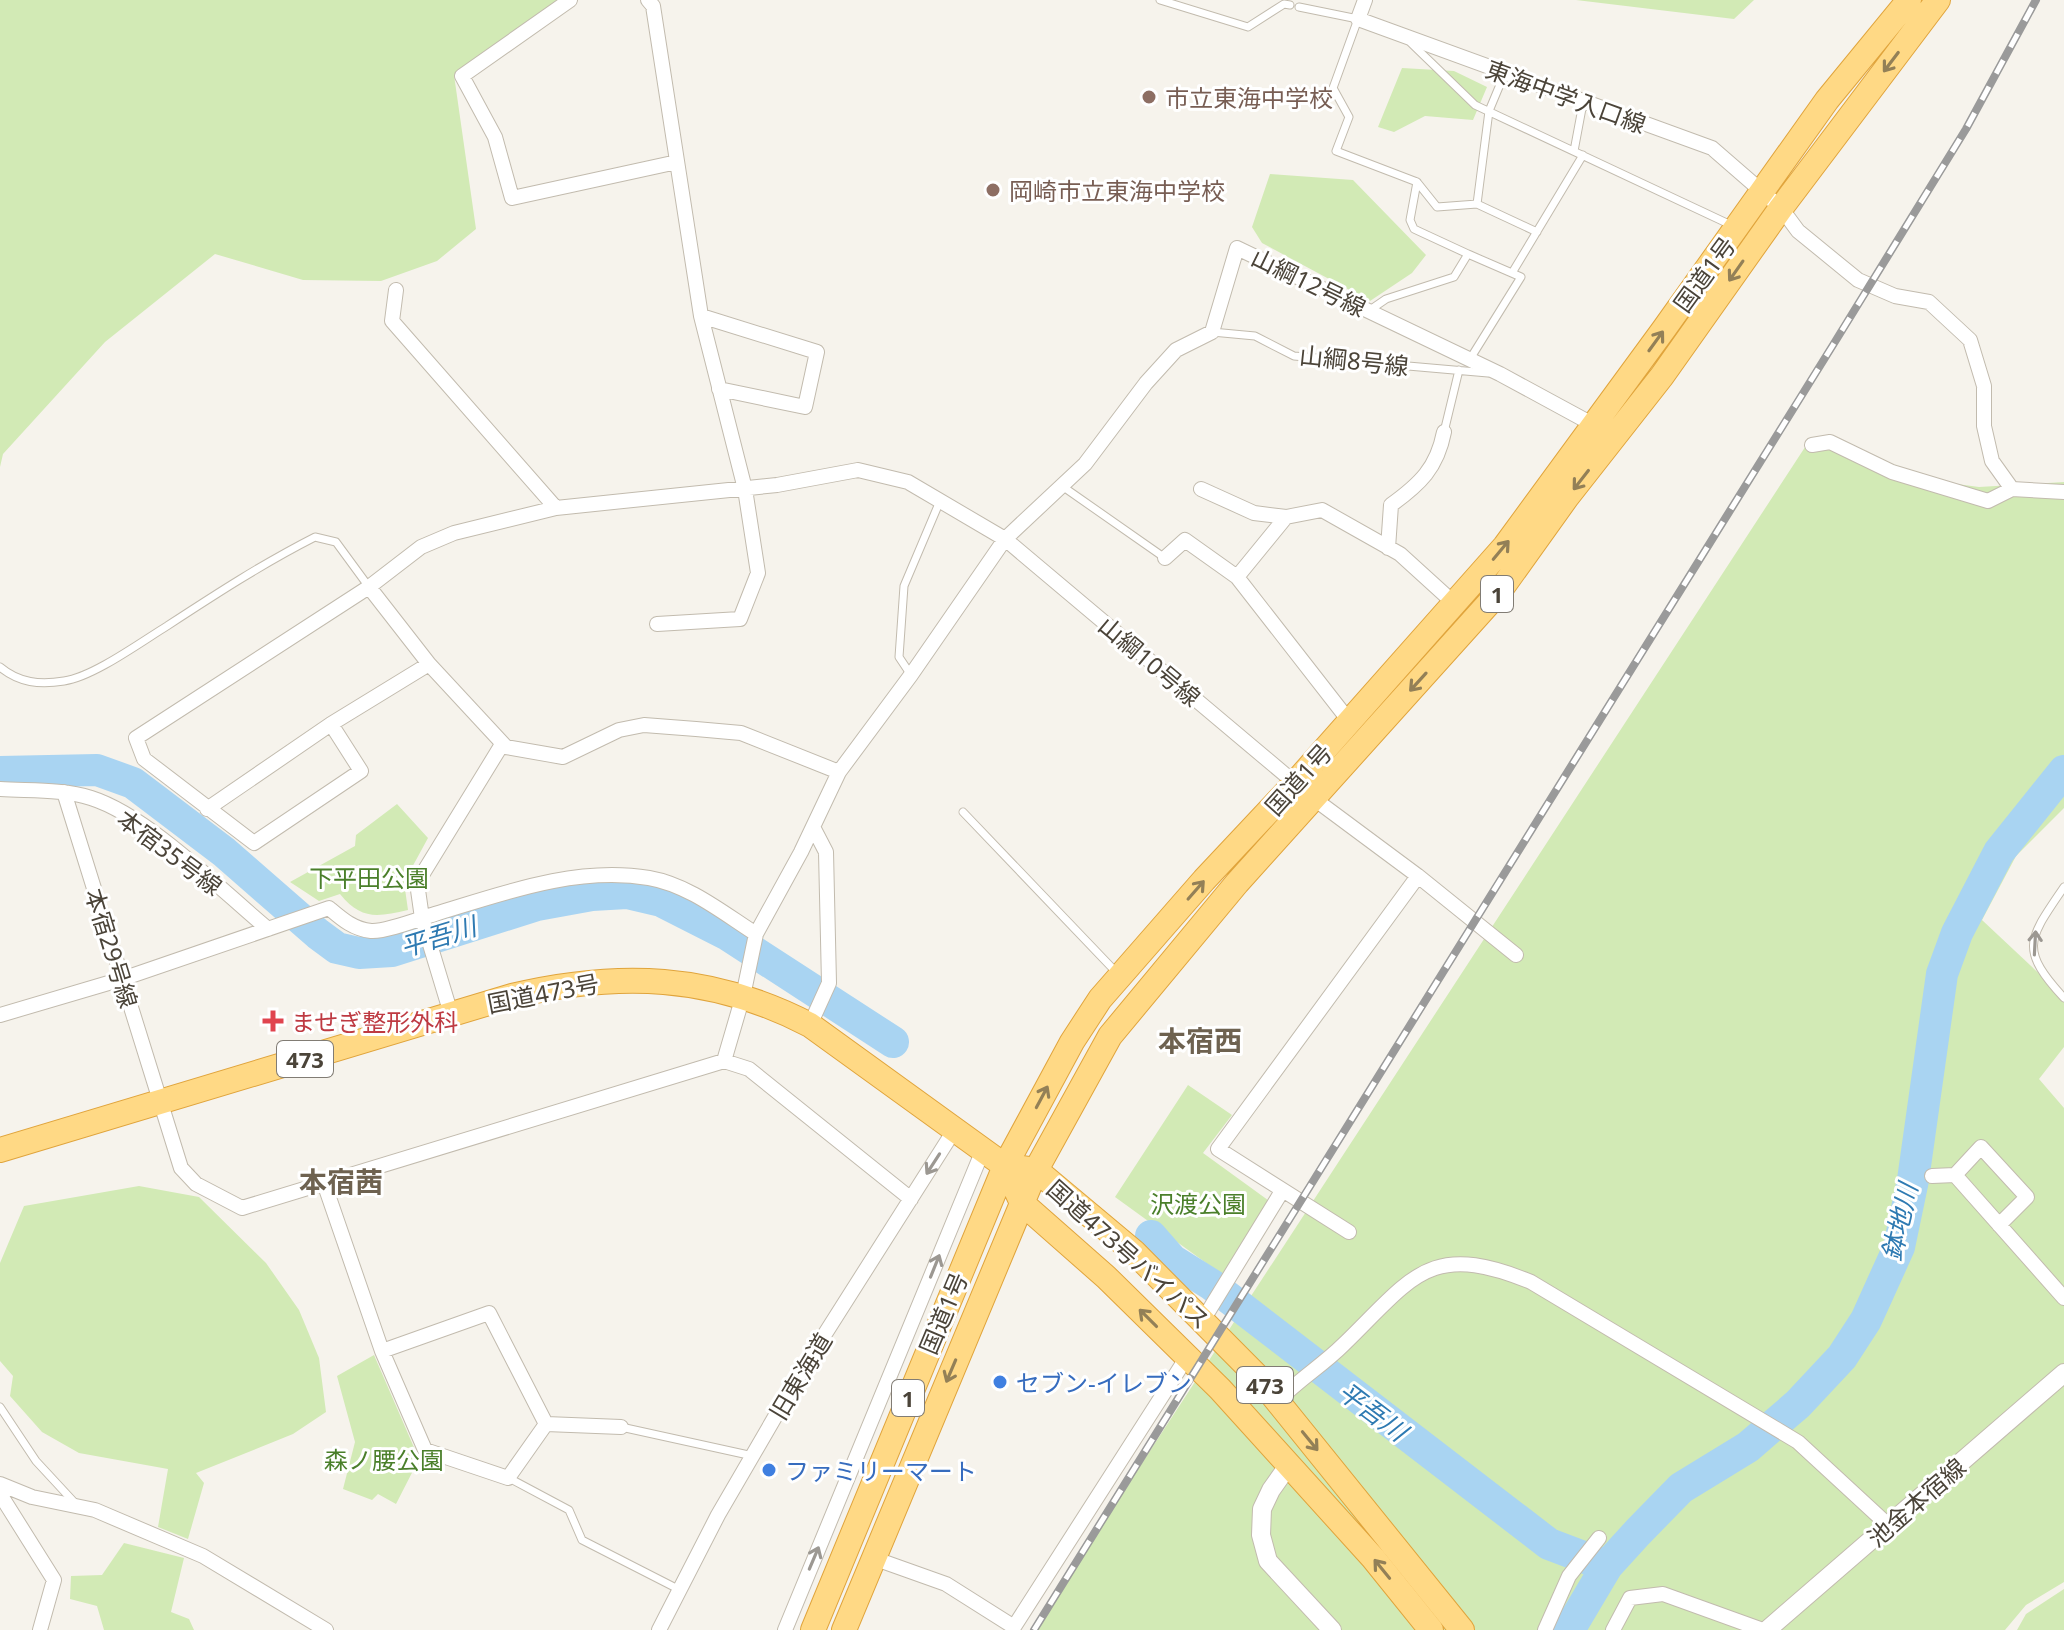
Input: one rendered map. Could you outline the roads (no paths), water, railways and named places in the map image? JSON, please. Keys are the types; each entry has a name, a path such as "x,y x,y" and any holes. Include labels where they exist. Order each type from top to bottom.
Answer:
{"highway":[{"name":"国道1号","path":"844,1630 1036,1170 1110,1036 1237,883 1350,722 1505,546 1827,100 1909,0"},
{"name":"国道1号","path":"813,1630 1005,1166 1072,1042 1100,999 1204,880 1304,791 1499,592 1938,0"},
{"name":"国道473号","path":"0,1150 451,1014 548,987 610,980 674,982 743,996 776,1007 810,1025 1005,1166"},
{"name":"国道473号バイパス","path":"1005,1166 1036,1170 1134,1252 1287,1392 1462,1630"},
{"name":"国道473号バイパス","path":"1005,1166 1022,1203 1106,1277 1220,1389 1373,1558 1431,1630"}],"street":[{"path":"570,0 462,76 495,137 512,198 677,162"},
{"path":"648,0 653,6 701,316 745,489 758,573 740,619 657,624"},
{"path":"1358,19 1365,0"},
{"name":"東海中学入口線","path":"1358,19 1504,75 1712,148 1781,208 1798,231 1858,280 1895,296 1929,302 1970,340 1984,386 1984,426 1992,461 2012,489"},
{"name":"山綱12号線","path":"1212,332 1237,248 1368,312 1464,365 1500,374 1594,425"},
{"path":"396,290 392,321 556,508"},
{"path":"701,316 817,352 805,407 719,389"},
{"path":"724,1061 743,996 756,934 839,772 1005,539 1085,464 1146,383 1176,350 1212,332"},
{"path":"1388,548 1391,505 1418,485 1440,454 1444,432"},
{"path":"1812,445 1830,442 1892,472 1988,501 2012,489 2064,492"},
{"name":"山綱10号線","path":"745,489 858,470 908,482 1005,539 1304,791 1418,876 1516,955"},
{"path":"331,724 361,771 254,843 144,759 136,738 369,587 421,547 454,533 556,508 745,489"},
{"path":"1201,489 1254,513 1286,517 1322,510 1400,554 1455,604"},
{"path":"1237,577 1286,517"},
{"path":"1165,558 1185,540 1237,577 1350,722"},
{"path":"369,587 429,664 501,746 563,757 619,730 644,725 726,731 741,733 839,772"},
{"path":"207,809 331,724 429,664"},
{"path":"451,1014 422,918 417,883 501,746"},
{"name":"本宿35号線","path":"0,789 64,792 93,799 124,813 274,926"},
{"name":"本宿29号線","path":"64,792 181,1168 196,1184 242,1208 324,1183"},
{"path":"810,1025 829,983 826,852 813,827"},
{"path":"0,1015 122,979 329,908 349,925 373,931 576,876 614,875 670,884 694,895 756,934"},
{"path":"1349,1232 1218,1149 1418,876"},
{"path":"546,1424 508,1478 425,1450 382,1351 324,1183 724,1061 749,1069 911,1199"},
{"name":"旧東海道","path":"659,1630 804,1367 955,1129"},
{"path":"1932,1176 1955,1175 1981,1147 2027,1197 1999,1225"},
{"path":"785,1630 983,1150"},
{"path":"1955,1175 2064,1298"},
{"path":"1206,1316 1282,1191"},
{"path":"1287,1392 1332,1356 1412,1278 1451,1262 1494,1267 1531,1282 1798,1442 1889,1526"},
{"path":"921,1300 955,1285"},
{"path":"382,1351 489,1313 546,1424"},
{"path":"873,1558 946,1584 1013,1629 1187,1357"},
{"name":"池金本宿線","path":"1765,1630 2064,1373"},
{"path":"546,1424 621,1427"},
{"path":"856,1457 871,1488"},
{"path":"1288,1466 1262,1509 1261,1535 1268,1561 1332,1630"},
{"path":"0,1484 32,1497 95,1510 203,1556 326,1630"},
{"path":"0,1494 54,1580 40,1630"},
{"path":"1545,1630 1569,1576 1599,1538"},
{"path":"1613,1630 1630,1598 1663,1594 1765,1630"}],"lane":[{"path":"1160,0 1248,27 1284,4 1358,19 1333,88 1349,117 1336,151 1417,182 1437,207 1477,204 1537,232"},
{"path":"1405,38 1475,105 1737,228"},
{"path":"1477,204 1489,111 1504,75"},
{"path":"1574,151 1583,103"},
{"path":"1512,273 1583,155"},
{"path":"1417,182 1410,220 1414,229 1521,277 1464,365 1444,432"},
{"path":"1368,312 1386,299 1454,277 1468,254"},
{"name":"山綱8号線","path":"1212,332 1255,336 1294,356 1464,365"},
{"path":"1062,486 1165,558"},
{"path":"911,675 899,657 904,586 940,501"},
{"path":"0,667 34,684 67,681 116,658 259,565 315,537 336,542 369,587"},
{"path":"963,812 1120,977"},
{"path":"2064,887 2036,928 2032,953 2042,974 2064,998"},
{"path":"0,1407 36,1461 77,1505"},
{"path":"621,1427 753,1456"},
{"path":"508,1478 569,1510 582,1540 680,1590"}],"waterway":[{"name":"平吾川","path":"0,772 97,770 133,783 224,852 337,948 359,953 392,951 537,905 592,895 627,893 661,901 728,935 893,1042"},
{"name":"鉢地川","path":"1569,1630 1607,1566 1638,1532 1681,1488 1748,1447 1798,1404 1842,1357 1866,1320 1899,1247 1913,1180 1942,974 1957,933 1999,852 2064,771"},
{"name":"平吾川","path":"1151,1236 1172,1260 1212,1285 1549,1544 1607,1566"}],"railway":[{"path":"1034,1630 1966,129 2036,0"}],"place":[{"name":"市立東海中学校","path":"1149,97"},
{"name":"岡崎市立東海中学校","path":"993,190"},
{"name":"ませぎ整形外科","path":"273,1021"},
{"name":"セブン-イレブン","path":"1000,1382"},
{"name":"ファミリーマート","path":"769,1470"}],"district":[{"name":"本宿西","path":"1200,1040"},
{"name":"本宿茜","path":"341,1181"}],"park label":[{"name":"下平田公園","path":"369,877"},
{"name":"沢渡公園","path":"1198,1203"},
{"name":"森ノ腰公園","path":"384,1459"}]}
